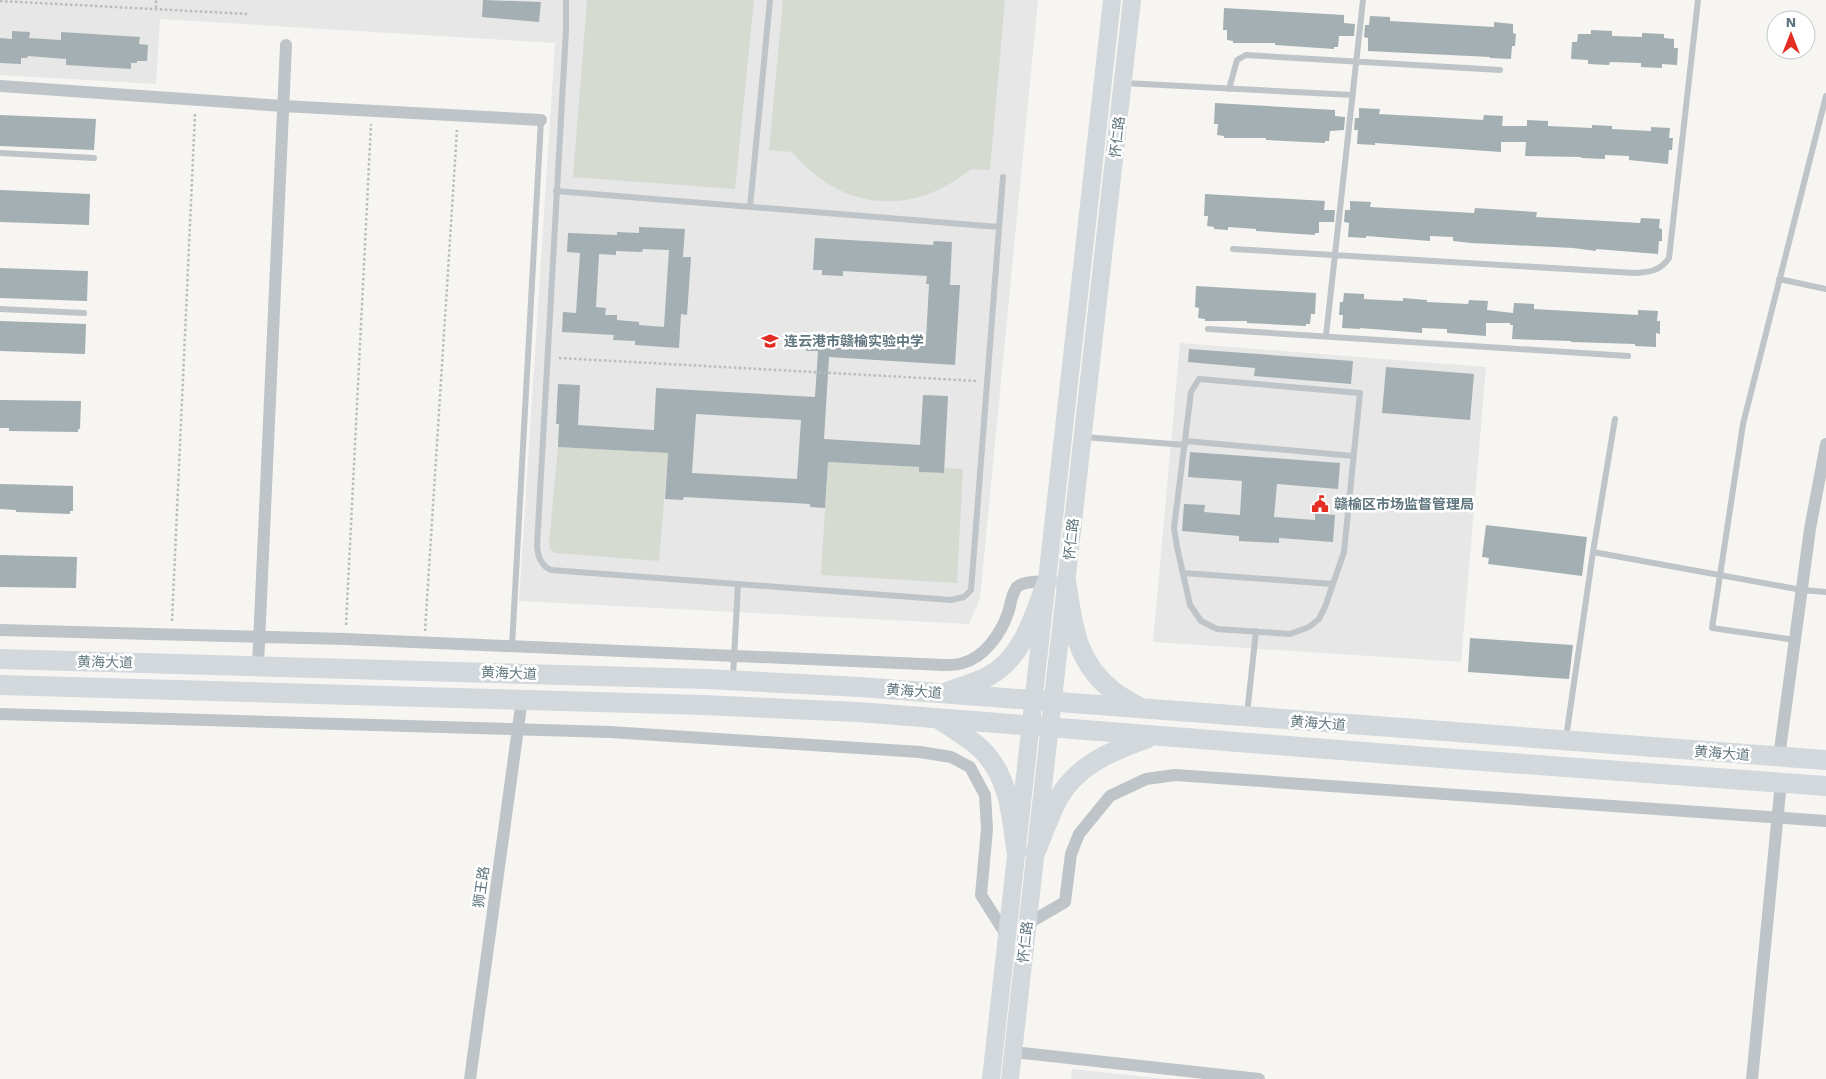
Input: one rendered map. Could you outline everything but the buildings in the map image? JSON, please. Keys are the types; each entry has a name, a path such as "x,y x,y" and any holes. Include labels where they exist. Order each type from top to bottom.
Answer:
{"main road":[{"name":"怀仁路","path":"991,1079 1007,936 1026,851 1043,702 1112,0"},
{"name":"怀仁路","path":"1056,581 1082,437 1132,0"},
{"path":"942,694 988,676 1003,665 1017,649 1056,581"},
{"path":"1056,581 1079,647 1086,661 1101,680 1114,691 1143,709"},
{"name":"黄海大道","path":"0,659 733,681 860,687 1247,718 1826,760"},
{"name":"黄海大道","path":"0,685 714,705 858,712 1826,786"},
{"path":"938,719 971,740 983,751 996,768 1004,785 1010,808 1026,851"},
{"path":"1026,851 1071,780 1088,765 1111,751 1155,736"},
{"name":"怀仁路","path":"1010,1079 1027,924 1026,851"}],"street":[{"path":"258,666 286,45"},
{"path":"0,86 283,106 541,120"},
{"path":"1779,757 1810,530 1826,444"},
{"path":"0,630 345,639 944,665 964,664 982,652 996,636 1008,614 1017,586 1056,581"},
{"name":"狮王路","path":"470,1079 522,699"},
{"path":"0,714 610,732 901,750 951,757 970,767 985,795 987,829 981,895 1007,936"},
{"path":"1027,924 1065,902 1071,854 1079,834 1110,796 1146,779 1175,775 1826,821"},
{"path":"1752,1079 1781,782"},
{"path":"1013,1052 1259,1079"}],"lane":[{"path":"566,0 566,30 537,546 538,558 546,568 551,570 951,600 964,597 971,590 1003,178"},
{"path":"750,207 770,0"},
{"path":"1326,336 1363,0"},
{"path":"1233,249 1635,273 1652,272 1664,266 1669,258 1698,0"},
{"path":"1229,89 1237,60 1246,55 1500,70"},
{"path":"1123,83 1353,95"},
{"path":"1795,640 1712,628 1743,424 1826,96"},
{"path":"512,646 541,120"},
{"path":"0,153 94,158"},
{"path":"556,191 999,227"},
{"path":"1779,280 1826,288"},
{"path":"0,309 84,313"},
{"path":"1208,329 1628,356"},
{"path":"1199,379 1360,393 1354,456 1344,552 1319,618 1308,627 1290,634 1217,630 1200,621 1190,605 1174,528 1191,392 1199,379"},
{"path":"1566,742 1593,552 1616,419"},
{"path":"1082,437 1354,456"},
{"path":"1593,552 1802,590 1826,592"},
{"path":"1182,573 1333,584"},
{"path":"733,681 738,584"},
{"path":"1247,718 1256,631"}],"path":[{"path":"156,0 156,9"},
{"path":"0,1 248,14"},
{"path":"171,634 196,100"},
{"path":"345,639 372,111"},
{"path":"424,643 458,116"},
{"path":"547,357 987,381"}],"shaded area":[{"name":"连云港市赣榆实验中学","path":"0,0 1038,0 980,598 969,624 519,601 555,43 160,19 156,84 0,75"},
{"path":"587,0 754,0 735,189 573,177"},
{"path":"783,0 1005,0 990,170 971,169 948,185 925,195 901,201 878,201 855,196 833,186 812,172 792,152 769,150"},
{"name":"赣榆区市场监督管理局","path":"1180,343 1486,367 1461,662 1153,642"},
{"path":"558,447 668,453 659,561 555,553 550,549"},
{"path":"828,462 919,467 919,472 944,473 944,468 963,469 957,583 821,575"},
{"path":"1072,1069 1166,1079 1071,1079"}],"place":[{"name":"连云港市赣榆实验中学","path":"770,341"},
{"name":"赣榆区市场监督管理局","path":"1320,504"}]}
